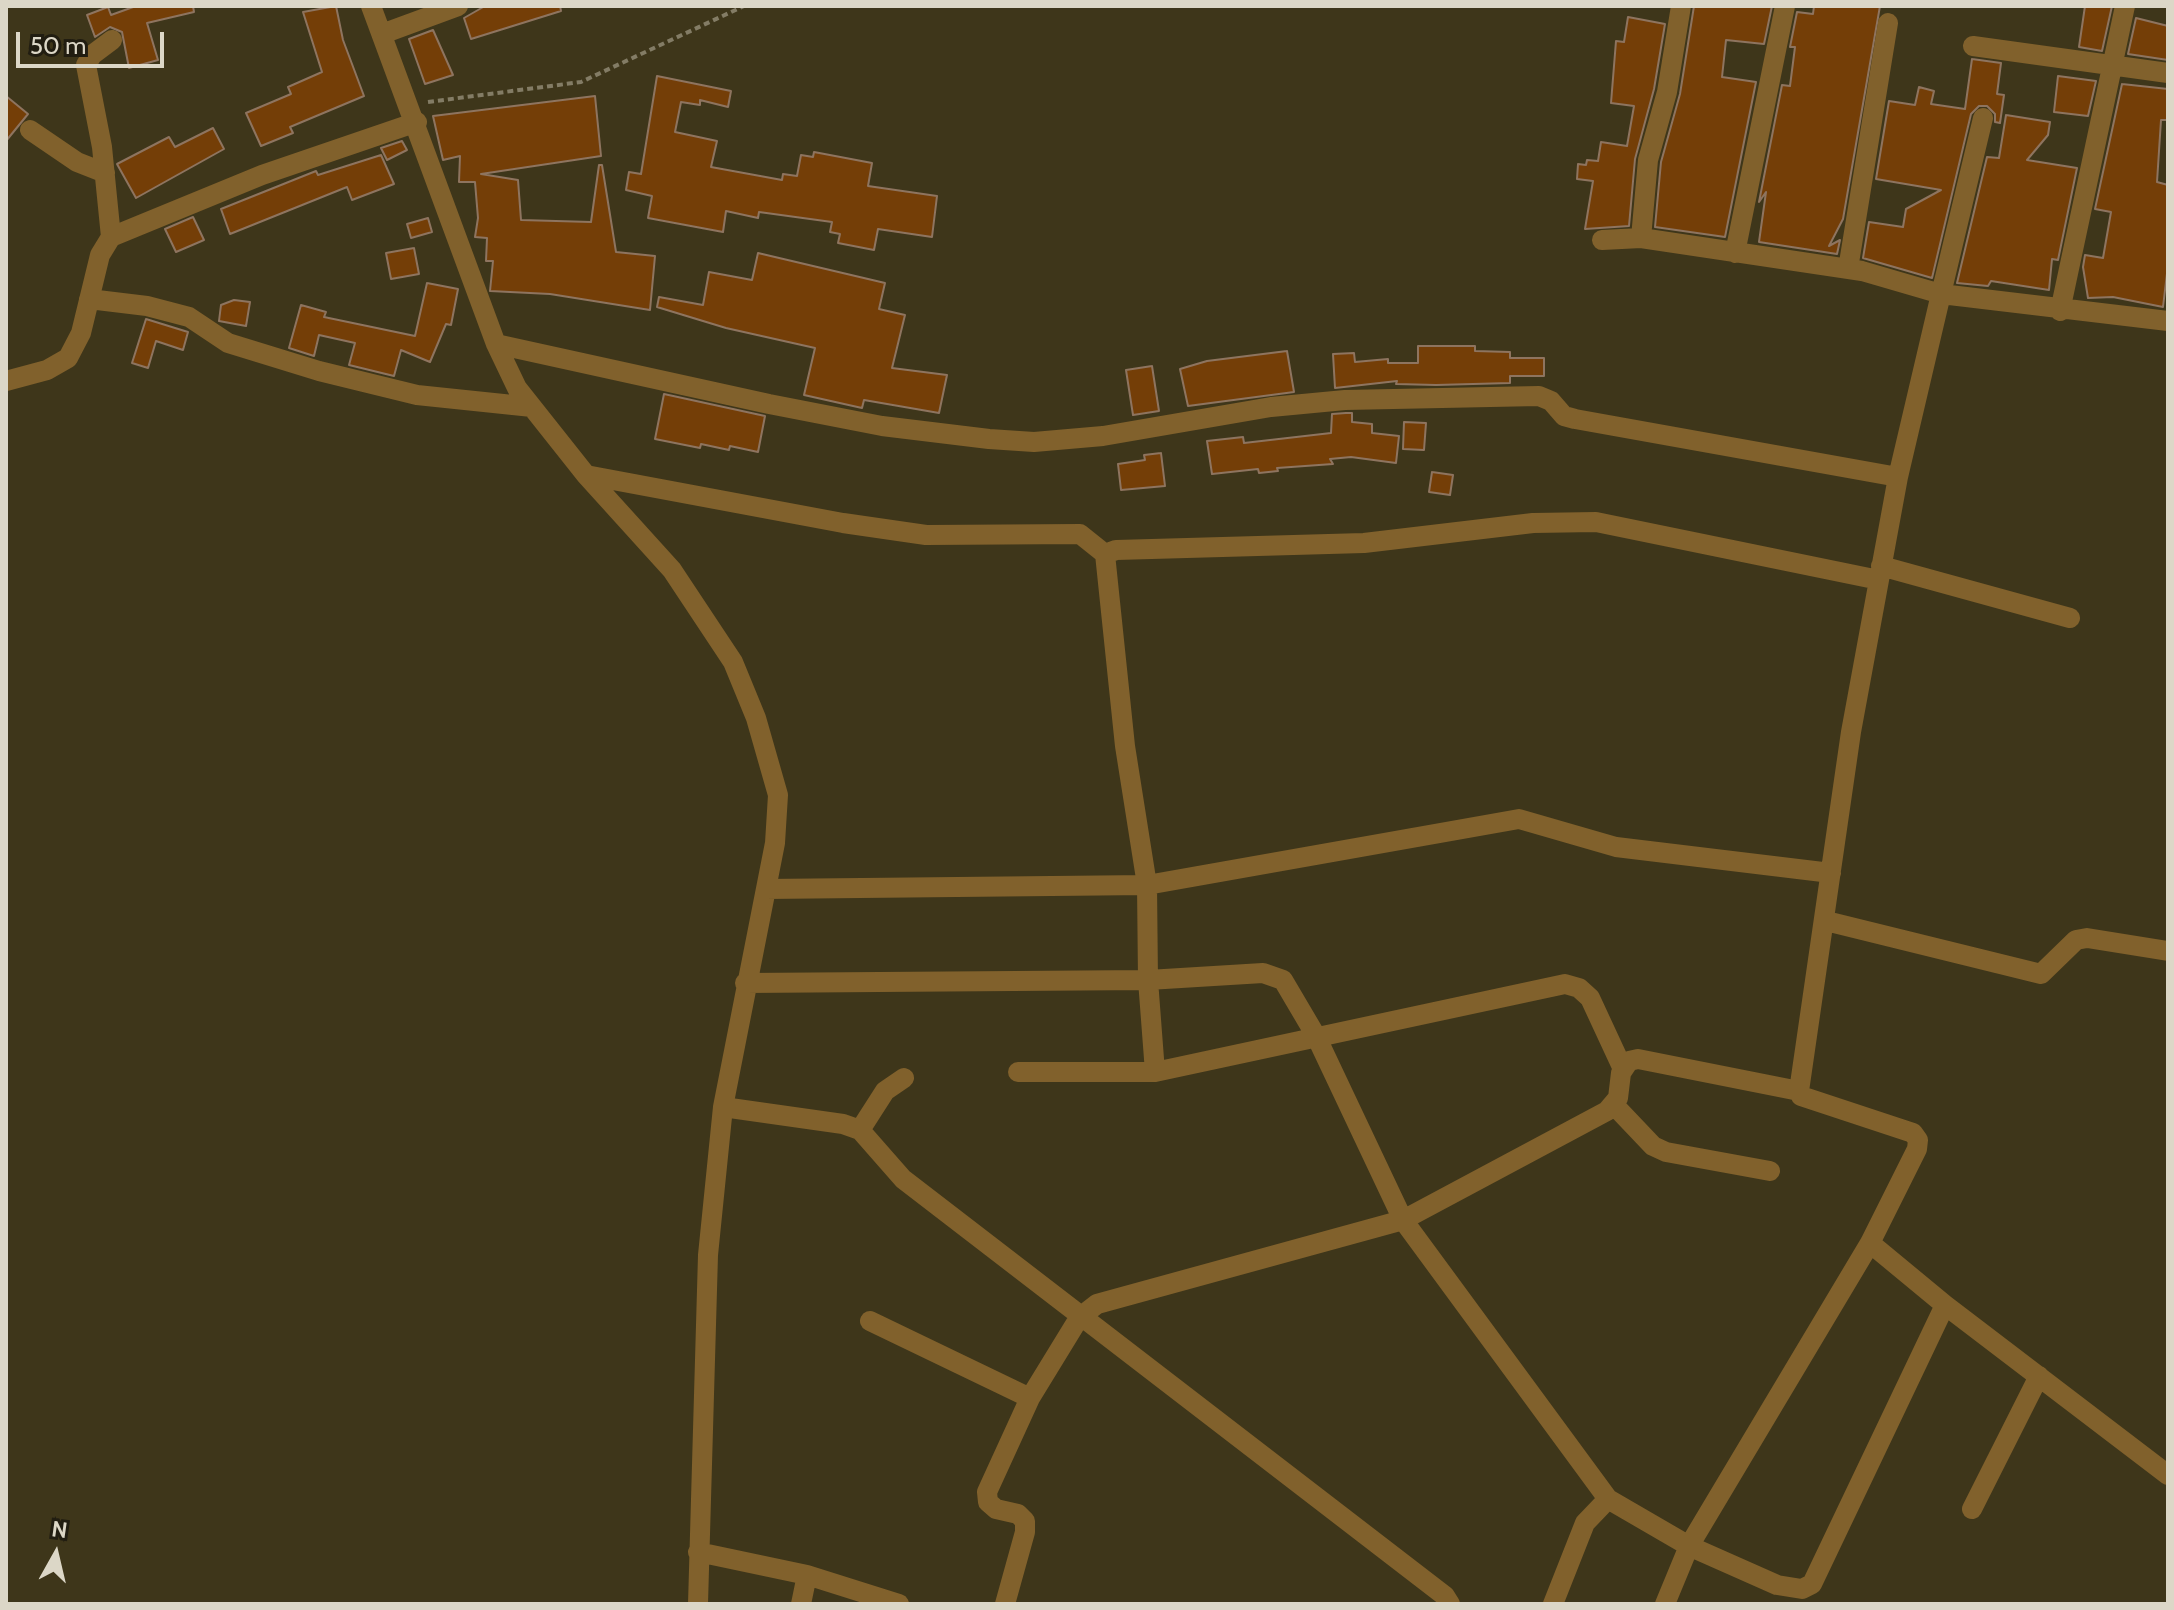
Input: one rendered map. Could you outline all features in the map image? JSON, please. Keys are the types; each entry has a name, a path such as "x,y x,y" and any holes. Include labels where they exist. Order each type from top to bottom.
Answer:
{"street":[{"path":"371,6 496,344 517,388 586,475 672,570 733,662 756,718 778,795 775,843 723,1107 708,1255 698,1604"},
{"path":"382,34 458,6"},
{"path":"1641,238 1648,160 1667,92 1681,6"},
{"path":"1735,253 1785,6"},
{"path":"2060,311 2125,6"},
{"path":"1848,269 1888,23"},
{"path":"111,237 105,173 86,65 92,55 112,40"},
{"path":"1973,46 2168,73"},
{"path":"6,381 47,370 68,358 81,333 100,255 111,237 413,114"},
{"path":"1665,1604 1689,1546 1870,1243 1917,1149 1918,1140 1913,1133 1801,1096 1799,1091 1831,873 1898,477 1983,118"},
{"path":"30,130 77,162 105,173"},
{"path":"1602,240 1641,238 1848,269 1941,294 2060,311 2168,321"},
{"path":"89,299 147,306 189,317 228,343 319,371 417,395 532,407"},
{"path":"496,344 783,407 882,426 989,439 1034,442 1103,436 1271,407 1345,400 1539,396 1551,401 1564,416 1575,419 1898,477"},
{"path":"586,475 843,523 926,535 1080,534 1105,554 1125,746 1147,885 1148,980 1155,1072"},
{"path":"1105,554 1116,550 1364,543 1533,523 1596,522 1880,573 2070,618"},
{"path":"766,889 1147,885 1519,819 1616,847 1831,873"},
{"path":"1826,921 2041,974 2076,940 2087,938 2168,951"},
{"path":"745,983 1148,980 1274,975 1291,989 1316,1036 1403,1220 1608,1499 1689,1546 1777,1585 1802,1589 1812,1584 1945,1305"},
{"path":"1005,1604 1025,1532 1025,1521 1018,1514 996,1509 988,1502 987,1492 1030,1398 1079,1318 1097,1304 1403,1220 1614,1105 1622,1067 1590,998 1579,988 1565,984 1155,1072 1018,1072"},
{"path":"1622,1067 1638,1059 1799,1091"},
{"path":"860,1130 885,1091 904,1078"},
{"path":"1614,1105 1653,1146 1666,1152 1770,1171"},
{"path":"723,1107 843,1124 860,1130 903,1179 1079,1318 1445,1596 1450,1604"},
{"path":"1870,1243 1945,1305 2168,1475"},
{"path":"870,1321 1030,1398"},
{"path":"1972,1509 2039,1376"},
{"path":"1553,1604 1585,1523 1608,1499"},
{"path":"698,1552 807,1575 899,1604"},
{"path":"801,1604 807,1575"}],"path":[{"path":"413,114 581,82 744,6"}],"building":[{"path":"136,6 193,6 194,12 147,23 158,60 129,68 122,32 110,27 95,37 87,15 108,7 111,15"},
{"path":"336,6 343,40 364,96 290,127 293,133 261,146 246,113 291,94 288,87 322,72 303,12"},
{"path":"485,6 560,6 561,11 471,39 464,18"},
{"path":"1694,6 1772,6 1764,44 1726,40 1722,77 1756,82 1725,237 1655,227 1661,162 1680,94"},
{"path":"1814,6 1880,6 1843,219 1829,246 1840,240 1837,254 1759,242 1766,192 1759,202 1782,85 1790,86 1795,47 1790,47 1797,12 1813,14"},
{"path":"2085,6 2112,6 2102,51 2079,47"},
{"path":"1628,17 1665,24 1654,89 1635,159 1629,226 1585,229 1593,181 1577,179 1578,164 1586,165 1587,160 1598,161 1601,142 1627,146 1634,106 1611,103 1616,41 1624,42"},
{"path":"2136,18 2168,26 2168,60 2128,54"},
{"path":"433,30 453,75 425,84 409,39"},
{"path":"1972,59 2001,63 1997,94 2004,95 2000,123 1995,122 1995,114 1987,106 1979,106 1971,114 1932,278 1863,258 1869,222 1903,227 1906,209 1941,190 1876,179 1889,101 1915,105 1919,87 1934,91 1931,104 1965,109"},
{"path":"657,76 731,91 728,107 700,100 700,105 681,102 675,132 717,141 711,167 782,180 783,174 797,176 801,155 813,157 814,152 872,163 868,186 937,196 932,237 878,229 874,250 838,243 840,234 830,232 832,222 759,212 758,218 726,211 723,232 648,218 652,196 626,190 629,172 641,174"},
{"path":"2058,76 2096,81 2088,116 2054,112"},
{"path":"2122,84 2168,89 2168,120 2161,120 2157,182 2168,185 2168,265 2163,307 2113,297 2088,298 2083,267 2085,255 2103,258 2111,212 2095,209"},
{"path":"6,96 28,114 6,141"},
{"path":"595,96 601,156 481,174 518,180 521,220 591,222 599,165 602,165 616,252 655,256 650,310 550,294 490,291 493,261 486,261 487,238 475,237 478,218 475,182 459,182 460,156 443,160 433,116"},
{"path":"2006,115 2050,122 2048,135 2027,160 2077,168 2058,260 2052,259 2049,290 1991,281 1988,286 1957,283 1987,157 1999,158"},
{"path":"213,128 224,149 136,198 117,164 169,137 175,147"},
{"path":"402,141 407,150 387,160 381,148"},
{"path":"381,155 394,184 352,200 347,187 230,234 221,209 316,171 318,175"},
{"path":"193,217 204,240 176,252 165,229"},
{"path":"428,218 432,232 411,238 407,224"},
{"path":"414,248 419,274 391,279 386,253"},
{"path":"758,253 885,283 879,309 905,315 892,368 947,375 939,413 864,400 862,408 804,395 815,348 726,328 657,307 659,297 703,305 709,272 752,280"},
{"path":"427,283 458,289 451,325 446,324 430,362 401,350 394,376 349,365 355,343 319,335 314,356 289,348 301,305 326,312 324,317 415,336"},
{"path":"234,300 250,302 246,326 219,321 221,305"},
{"path":"146,319 188,332 183,350 156,341 148,368 132,363"},
{"path":"1418,346 1475,346 1475,351 1510,352 1510,358 1544,358 1544,376 1510,376 1510,383 1436,385 1396,384 1397,381 1335,388 1333,354 1354,353 1355,362 1388,359 1388,363 1418,363"},
{"path":"1287,351 1294,392 1188,406 1180,369 1207,361"},
{"path":"1152,366 1159,411 1133,415 1126,370"},
{"path":"664,394 765,416 758,452 701,444 700,448 655,439"},
{"path":"1352,413 1352,422 1372,424 1372,433 1399,436 1396,463 1351,457 1330,459 1333,464 1277,468 1278,471 1259,473 1258,469 1212,474 1207,441 1243,437 1244,443 1331,433 1332,414"},
{"path":"1404,422 1426,423 1424,450 1403,449"},
{"path":"1161,453 1165,486 1121,490 1118,464 1145,460 1144,455"},
{"path":"1432,472 1453,475 1450,495 1429,492"}]}
